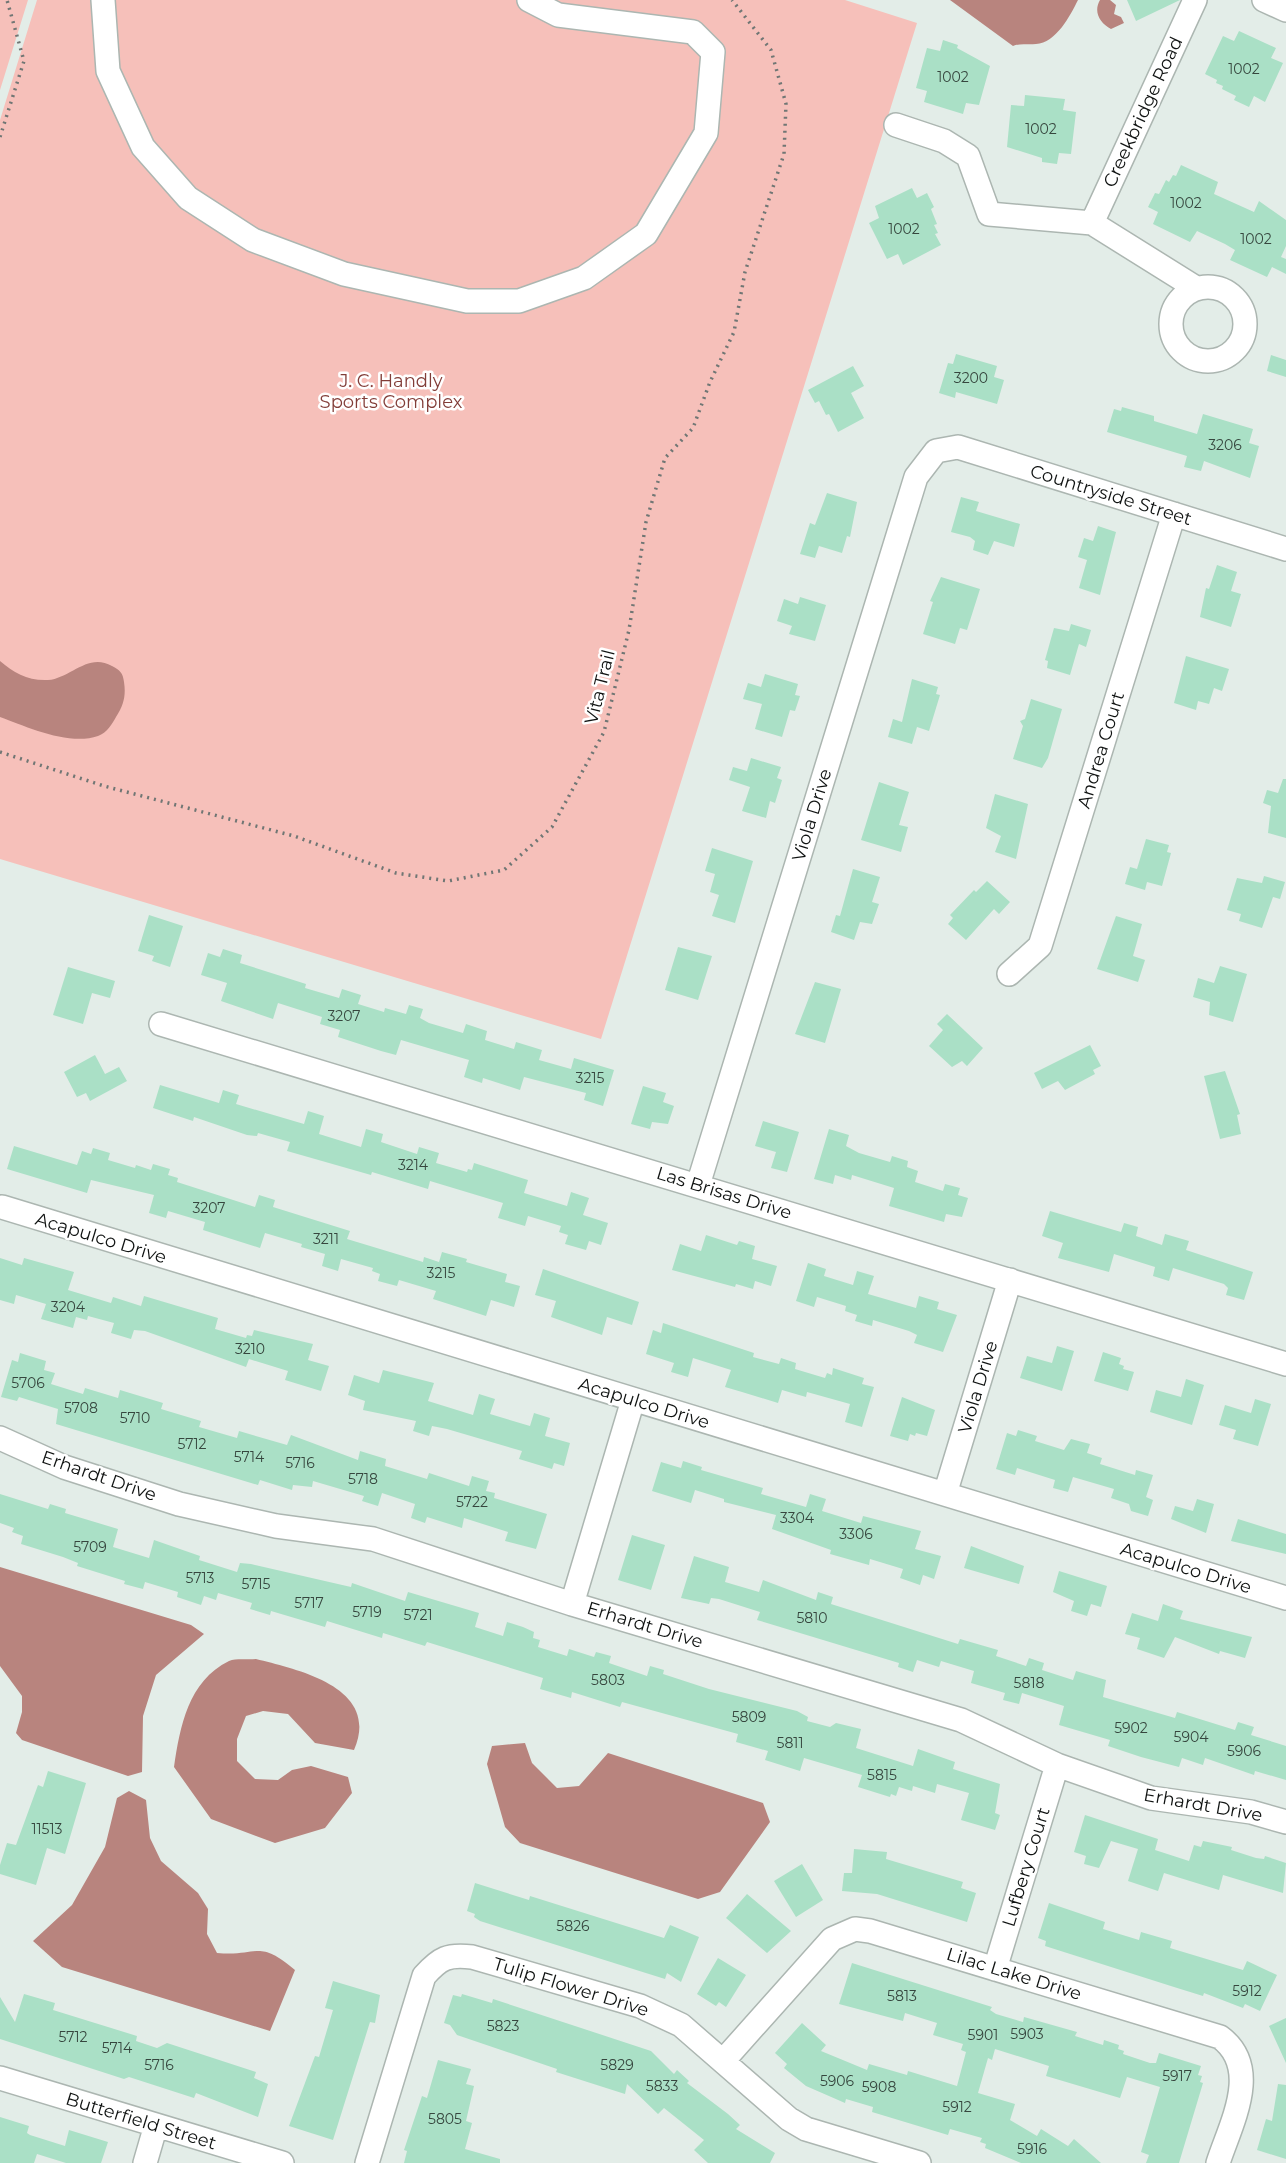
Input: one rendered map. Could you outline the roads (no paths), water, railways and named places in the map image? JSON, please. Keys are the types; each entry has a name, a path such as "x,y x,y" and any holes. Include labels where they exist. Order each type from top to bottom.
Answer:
{"street":[{"path":"103,0 108,71 143,147 188,198 253,240 344,274 467,301 519,301 584,278 646,234 706,133 713,52 693,32 558,15 529,0"},
{"name":"Creekbridge Road","path":"1092,223 1195,0"},
{"path":"1264,0 1286,10"},
{"path":"896,125 944,141 968,156 989,214 1092,223 1196,288"},
{"name":"Countryside Street","path":"936,451 958,447 1286,549"},
{"name":"Viola Drive","path":"698,1185 916,477 936,451"},
{"name":"Andrea Court","path":"1009,974 1040,946 1174,514"},
{"name":"Las Brisas Drive","path":"161,1024 1286,1364"},
{"name":"Acapulco Drive","path":"2,1207 1286,1598"},
{"name":"Viola Drive","path":"945,1494 1010,1280"},
{"path":"572,1604 633,1400"},
{"name":"Erhardt Drive","path":"0,1438 64,1466 179,1504 276,1526 373,1539 572,1604 961,1720 1057,1765 1152,1798 1251,1812 1286,1822"},
{"name":"Lufbery Court","path":"995,1969 1057,1765"},
{"name":"Lilac Lake Drive","path":"723,2061 832,1940 855,1929 870,1931 1220,2037 1232,2046 1240,2061 1242,2086 1219,2163"},
{"name":"Tulip Flower Drive","path":"367,2163 424,1976 438,1960 452,1954 472,1957 640,2006 681,2025 789,2119 806,2129 919,2163"},
{"name":"Butterfield Street","path":"0,2078 282,2163"},
{"path":"145,2163 156,2125"}],"park label":[{"name":"J. C. Handly Sports Complex","path":"391,391"}]}
